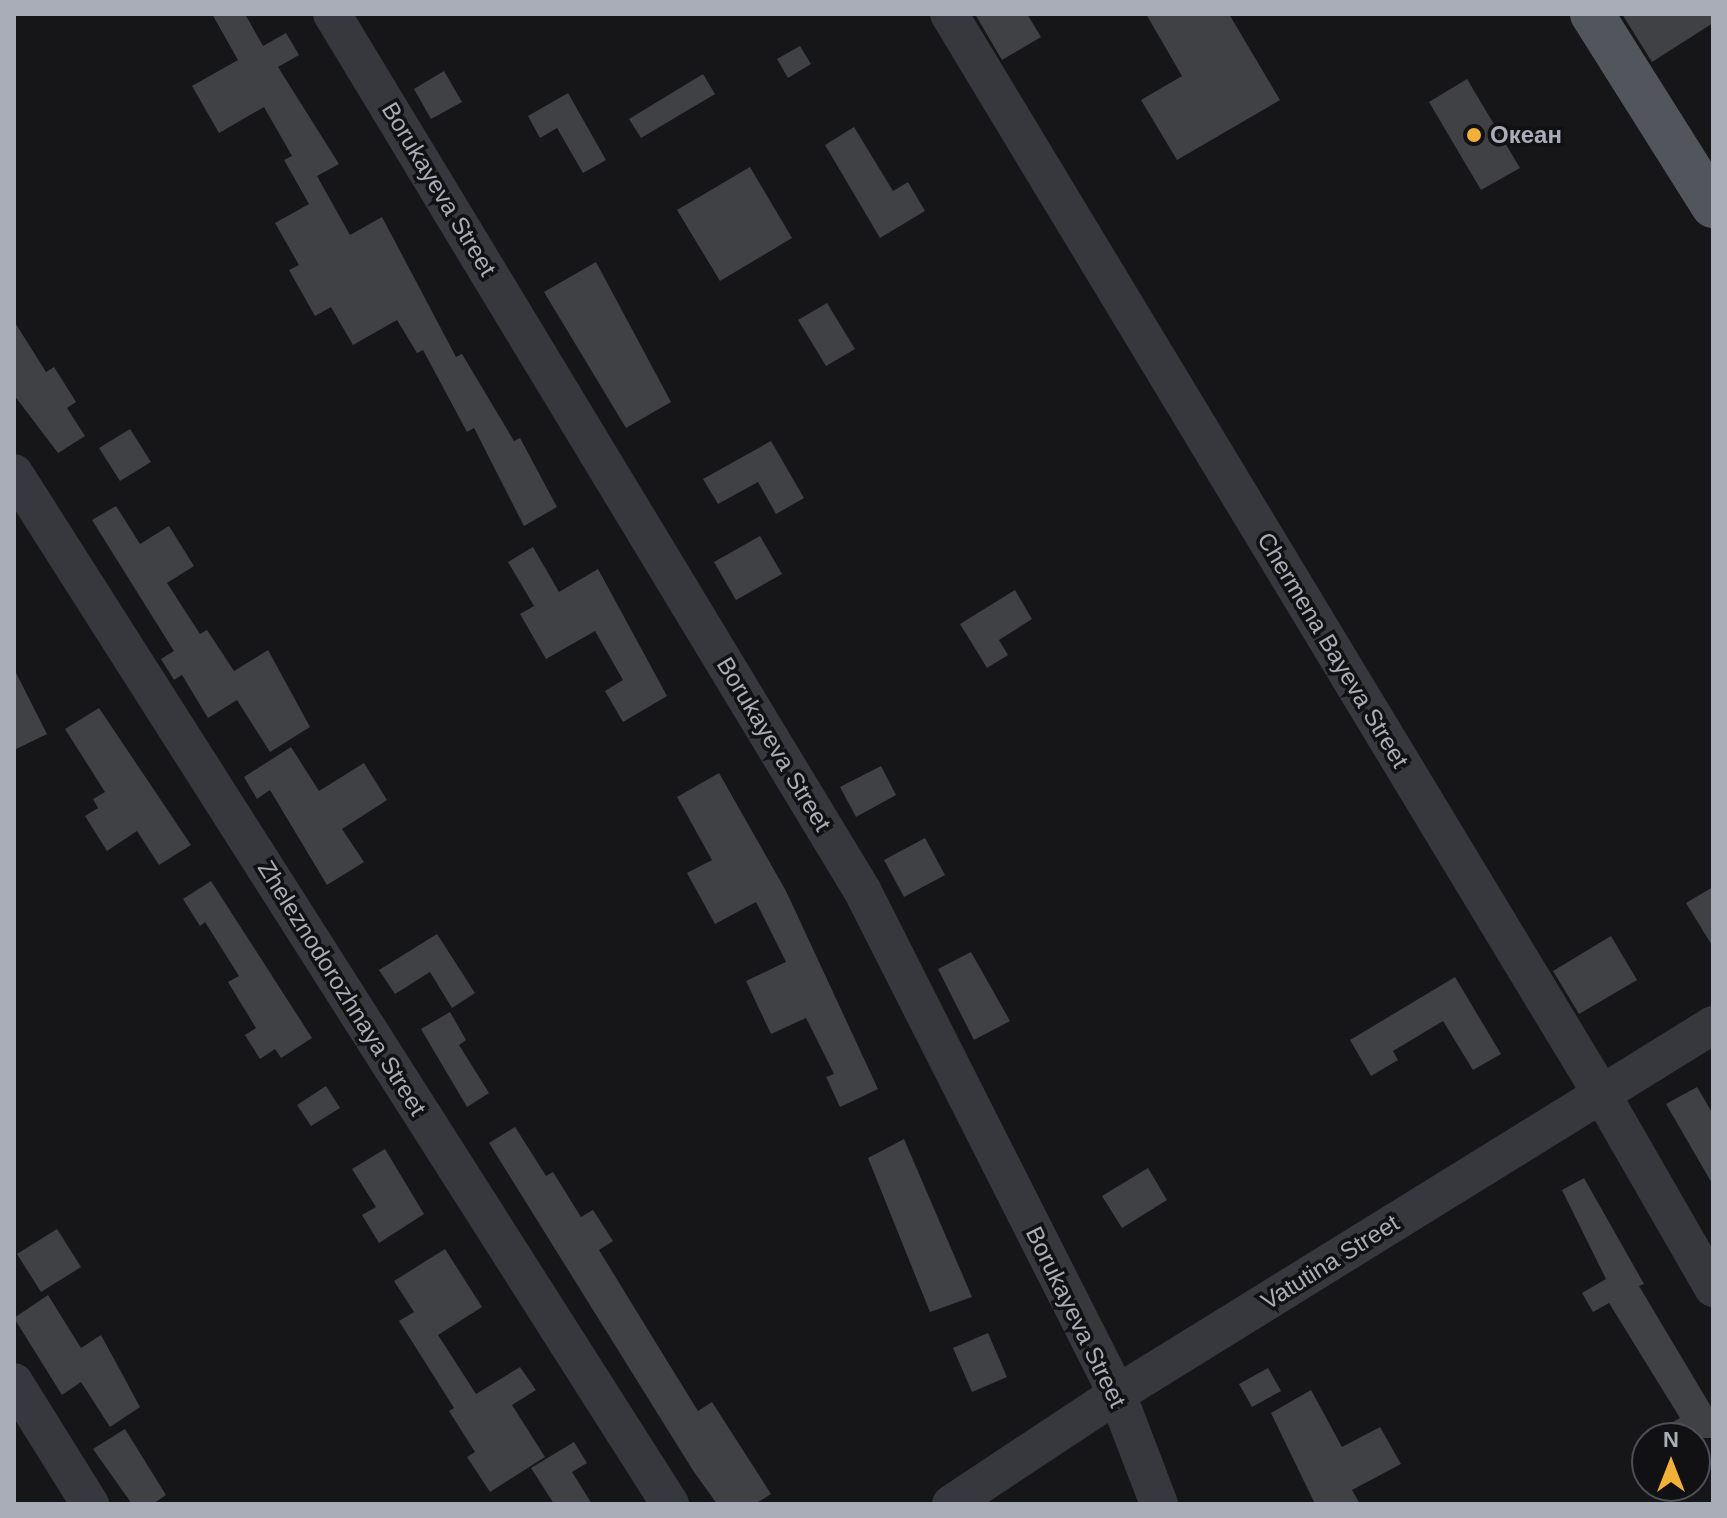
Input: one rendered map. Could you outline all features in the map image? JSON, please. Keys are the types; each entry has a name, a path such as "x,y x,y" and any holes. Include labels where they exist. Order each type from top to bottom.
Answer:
{"main road":[{"path":"1592,14 1713,206"}],"street":[{"name":"Borukayeva Street","path":"332,14 862,890 1117,1394 1159,1504"},
{"name":"Chermena Bayeva Street","path":"949,14 1601,1093 1713,1288"},
{"name":"Zheleznodorozhnaya Street","path":"14,473 670,1504"},
{"name":"Vatutina Street","path":"951,1504 1117,1394 1713,1025"},
{"path":"14,1382 90,1504"}],"building":[{"path":"212,14 245,14 263,46 286,33 299,55 278,67 339,164 317,176 350,235 382,217 456,357 462,354 514,441 520,438 557,507 524,526 474,428 467,432 423,350 417,353 397,320 353,345 331,307 315,316 289,270 299,265 275,223 309,204 284,160 292,156 264,107 219,133 192,86 238,60"},
{"path":"975,14 1027,14 1041,37 1002,60"},
{"path":"1146,14 1229,14 1280,100 1177,160 1141,100 1182,76"},
{"path":"1622,14 1713,14 1713,23 1652,62"},
{"path":"800,46 811,64 788,78 777,59"},
{"path":"444,71 462,102 431,119 414,89"},
{"path":"703,74 715,94 641,138 629,119"},
{"name":"Океан","path":"1467,79 1520,168 1481,190 1429,102"},
{"path":"568,93 606,160 583,173 557,128 540,138 528,116"},
{"path":"854,127 893,191 908,182 925,211 880,238 825,145"},
{"path":"750,167 792,238 720,281 677,210"},
{"path":"596,262 671,402 626,428 544,292"},
{"path":"827,303 855,349 826,366 798,320"},
{"path":"14,321 46,372 54,367 76,402 67,408 85,436 58,453 14,395"},
{"path":"130,429 151,462 120,481 99,448"},
{"path":"771,441 804,498 776,514 758,482 718,504 703,479"},
{"path":"116,506 140,544 169,526 194,566 167,583 200,634 207,630 234,671 268,650 310,727 270,752 237,700 208,718 182,675 174,680 161,659 174,651 92,520"},
{"path":"760,536 782,574 736,600 714,562"},
{"path":"533,547 559,592 598,569 667,696 623,722 605,691 623,680 595,631 546,659 520,614 534,606 508,562"},
{"path":"1015,590 1032,619 999,640 1008,655 987,668 960,624"},
{"path":"14,669 47,734 14,750"},
{"path":"99,708 191,845 159,865 137,831 107,851 85,816 98,808 93,799 105,792 65,729"},
{"path":"291,747 319,791 364,763 387,800 342,829 364,862 327,885 270,790 257,799 244,777"},
{"path":"881,766 896,795 856,817 840,787"},
{"path":"719,773 786,891 878,1089 840,1107 826,1077 834,1074 806,1018 771,1034 746,981 786,962 756,902 715,924 687,873 712,860 677,797"},
{"path":"925,838 945,875 904,897 884,860"},
{"path":"211,881 312,1038 281,1058 275,1049 260,1059 245,1035 256,1028 228,982 239,976 205,922 200,926 183,899"},
{"path":"1713,887 1713,947 1686,903"},
{"path":"437,934 475,993 452,1008 430,972 395,994 379,970"},
{"path":"1611,936 1637,980 1579,1014 1553,971"},
{"path":"971,952 1010,1021 974,1040 938,969"},
{"path":"1455,977 1501,1054 1473,1070 1443,1021 1393,1051 1398,1060 1371,1076 1350,1040"},
{"path":"450,1012 466,1040 459,1045 489,1093 467,1107 421,1029"},
{"path":"326,1086 340,1108 311,1126 297,1105"},
{"path":"1697,1087 1713,1114 1713,1185 1666,1104"},
{"path":"515,1127 546,1176 553,1172 581,1217 593,1210 613,1241 599,1250 698,1411 712,1402 771,1494 755,1504 717,1504 694,1472 489,1143"},
{"path":"904,1139 972,1297 930,1312 868,1158"},
{"path":"385,1149 424,1214 379,1243 362,1215 376,1207 352,1169"},
{"path":"1148,1168 1167,1200 1122,1228 1102,1196"},
{"path":"1584,1178 1644,1284 1639,1286 1713,1410 1713,1438 1711,1422 1673,1422 1680,1418 1609,1303 1593,1312 1582,1293 1606,1279 1562,1190"},
{"path":"57,1229 81,1267 41,1292 17,1254"},
{"path":"445,1249 482,1307 438,1335 476,1394 520,1367 536,1390 512,1405 545,1457 490,1492 467,1457 475,1452 449,1411 454,1408 399,1321 414,1312 394,1281"},
{"path":"48,1295 81,1348 101,1335 140,1407 110,1427 81,1382 62,1395 14,1318"},
{"path":"988,1333 1007,1377 972,1392 953,1348"},
{"path":"1268,1368 1281,1391 1252,1407 1239,1384"},
{"path":"1311,1390 1342,1447 1380,1427 1401,1464 1352,1490 1360,1504 1315,1504 1271,1413"},
{"path":"125,1429 166,1495 153,1504 132,1504 93,1449"},
{"path":"574,1442 587,1463 572,1472 592,1504 554,1504 531,1468"}],"place":[{"name":"Океан","path":"1474,135"}]}
